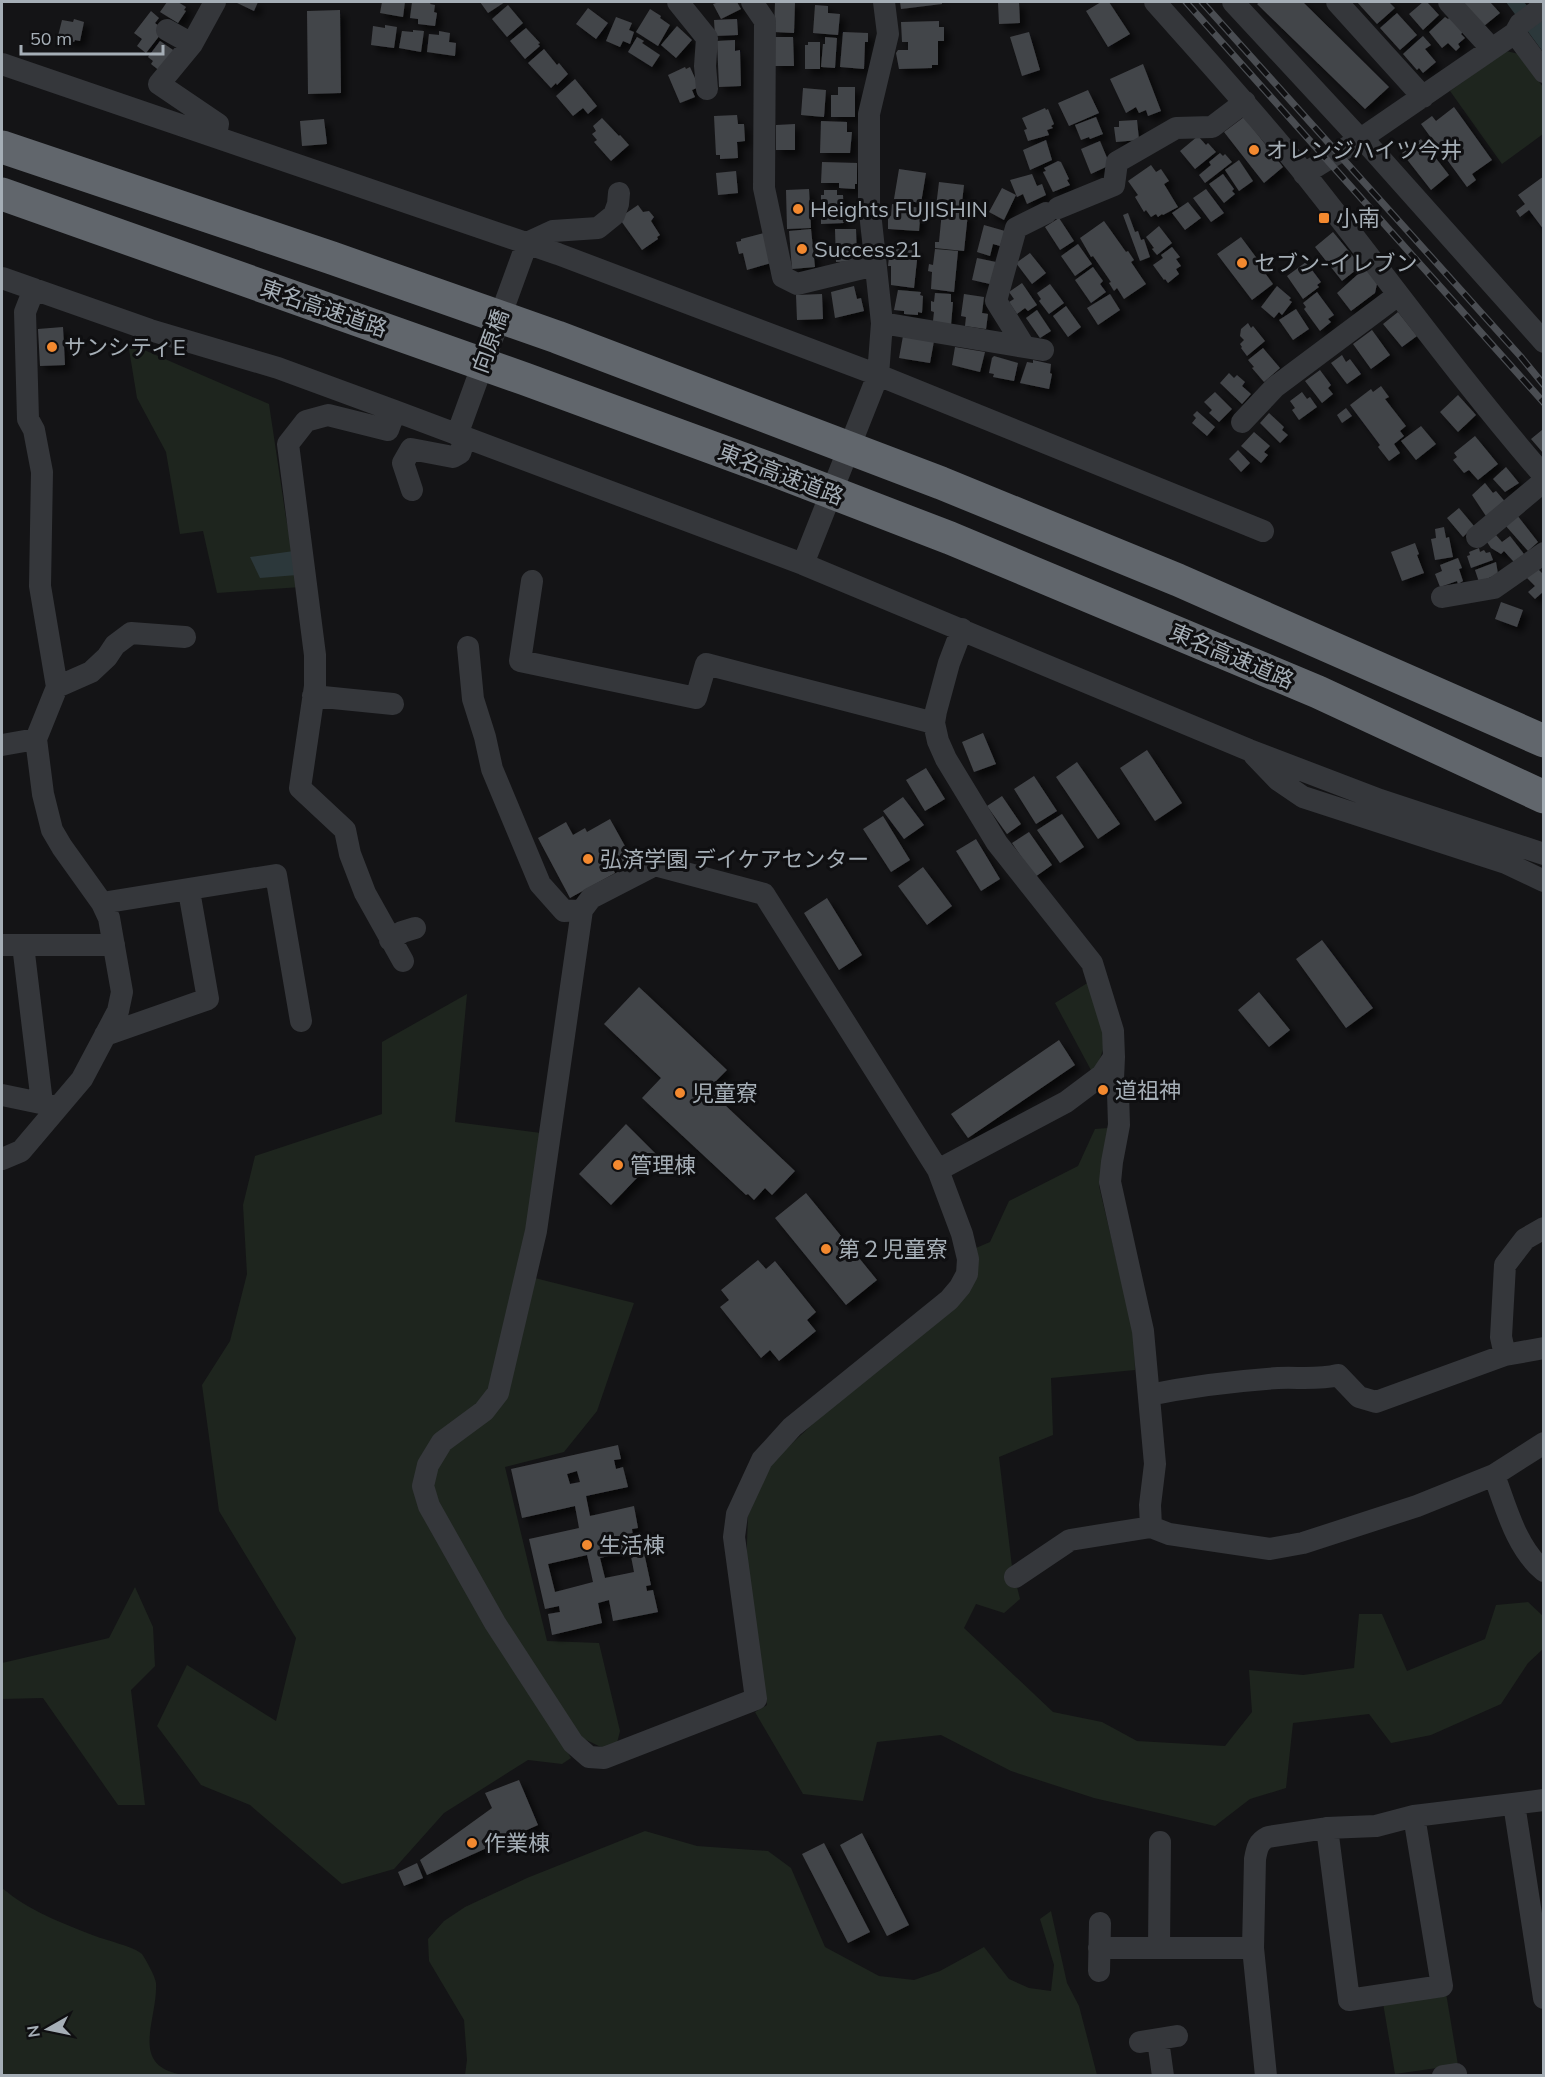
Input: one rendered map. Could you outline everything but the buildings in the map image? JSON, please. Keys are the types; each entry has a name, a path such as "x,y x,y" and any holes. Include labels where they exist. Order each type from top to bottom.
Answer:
{"highway":[{"path":"2,147 332,258 557,337 941,483 1178,580 1544,741"},
{"name":"東名高速道路","path":"8,196 525,379 950,538 1318,692 1544,797"}],"street":[{"path":"215,2 192,44 159,84 218,124 216,136"},
{"path":"678,2 707,38 705,66 707,89"},
{"path":"752,2 765,21 764,188 783,277 796,284 876,265"},
{"path":"803,564 878,375 882,322 869,203 868,114 888,34 884,2"},
{"path":"1155,2 1245,102 1544,476"},
{"path":"1233,2 1361,139 1544,342"},
{"path":"1337,2 1423,96"},
{"path":"1449,2 1491,48"},
{"path":"1304,174 1361,139 1491,48 1529,18 1544,72"},
{"path":"167,30 192,44"},
{"path":"2,64 527,243 878,375 1263,531"},
{"path":"882,322 1034,348 996,301 1016,228 1114,185 1117,162 1176,128 1212,127 1245,102"},
{"path":"527,243 553,231 598,228 614,214 619,193"},
{"name":"向原橋","path":"461,436 470,396 527,243"},
{"path":"2,278 150,330 278,368 395,411 803,564 1249,750 1380,800 1544,854"},
{"path":"2,1159 21,1151 49,1105 82,1079 118,1011 122,992 109,918 102,903 52,830 43,794 36,739 57,687 40,586 42,472 34,430 28,419 25,312 34,289"},
{"path":"1242,422 1275,387 1398,295"},
{"path":"395,411 388,430 328,415 306,422 288,444 315,655 313,696 300,788 345,830 350,854 365,893 403,961"},
{"path":"412,490 403,463 411,449 453,458 460,453 461,436"},
{"path":"1477,537 1544,481"},
{"path":"1442,597 1494,588 1544,553"},
{"path":"532,581 520,661 696,698 706,664 934,723"},
{"path":"962,629 949,663 936,711 934,723 939,741 946,759 997,843 1092,963 1113,1031 1113,1079 1118,1093 1119,1125 1110,1182 1143,1331 1155,1464 1150,1505 1151,1527"},
{"path":"57,687 91,672 107,657 115,645 131,633 185,637"},
{"path":"468,647 473,699 492,770 536,874 547,894 564,911 582,910"},
{"path":"313,696 393,704"},
{"path":"2,745 36,739"},
{"path":"1249,750 1278,780 1303,797 1506,863 1544,881"},
{"path":"655,866 764,894 938,1170 962,1234 968,1259 967,1274 960,1287 949,1300 792,1427 762,1460 737,1514 734,1537 756,1699 604,1758 589,1757 573,1743 495,1623 429,1506 423,1486 428,1465 442,1442 484,1412 498,1393 536,1231 582,910 591,898 655,866"},
{"path":"102,903 189,891 276,875 301,1021"},
{"path":"105,1035 208,999 189,891"},
{"path":"390,940 402,932 415,928"},
{"path":"49,1105 12,945 114,945"},
{"path":"938,1170 1066,1102 1102,1075 1114,1057"},
{"path":"2,1095 49,1105"},
{"path":"1505,1355 1501,1336 1505,1265 1524,1239 1544,1228"},
{"path":"1149,1395 1195,1386 1338,1375 1359,1397 1376,1402 1505,1355 1544,1348"},
{"path":"1015,1577 1071,1540 1151,1527 1169,1534 1270,1549 1303,1543 1394,1513 1494,1475 1544,1443"},
{"path":"1494,1475 1517,1535 1534,1563 1544,1571"},
{"path":"1266,2076 1253,1948 1257,1846 1262,1840 1327,1828 1376,1826 1414,1816 1544,1800"},
{"path":"1514,1804 1536,1910 1544,1998"},
{"path":"1327,1828 1349,2000 1442,1986 1414,1816"},
{"path":"1159,1948 1160,1842"},
{"path":"1099,1971 1100,1923"},
{"path":"1099,1948 1253,1948"},
{"path":"1158,2039 1163,2076"},
{"path":"1443,2076 1456,2074 1456,2076"}],"shaded area":[{"path":"1506,2 1524,2 1541,20 1544,30 1543,52"},
{"path":"1506,51 1519,54 1543,87 1543,134 1502,164 1450,91"},
{"path":"128,343 269,404 286,518 301,587 217,593 203,531 180,534 166,452 137,398"},
{"path":"294,551 297,575 260,578 250,557"},
{"path":"1089,982 1107,1038 1096,1070 1092,1072 1055,1003"},
{"path":"467,994 455,1122 541,1133 519,1274 634,1303 597,1411 564,1452 505,1467 547,1641 599,1643 620,1731 617,1743 605,1749 574,1734 538,1703 571,1758 562,1764 528,1760 444,1813 394,1869 342,1884 250,1805 201,1785 157,1726 187,1665 276,1721 296,1638 219,1511 202,1385 230,1341 247,1274 243,1205 255,1156 382,1114 382,1042"},
{"path":"1108,1128 1099,1186 1134,1334 1135,1370 1051,1378 1053,1435 999,1457 1012,1567 1020,1599 1004,1613 976,1604 964,1628 1053,1712 1102,1722 1137,1741 1225,1746 1252,1712 1249,1670 1303,1675 1354,1668 1359,1614 1382,1614 1407,1671 1485,1639 1496,1605 1528,1602 1543,1616 1543,1649 1528,1663 1501,1704 1431,1735 1391,1743 1369,1714 1293,1723 1286,1788 1250,1799 1215,1826 1094,1798 1011,1771 941,1735 877,1742 863,1801 803,1794 755,1712 767,1705 746,1569 748,1516 770,1464 832,1406 959,1301 976,1248 990,1242 1009,1201 1078,1166 1095,1129"},
{"path":"135,1587 153,1627 155,1666 131,1690 145,1805 118,1805 43,1698 2,1699 2,1663 109,1638"},
{"path":"645,1831 697,1846 768,1851 791,1868 825,1947 879,1976 914,1980 940,1971 984,1947 1009,1979 1029,1988 1051,1991 1054,1965 1040,1919 1051,1911 1067,1983 1079,2006 1097,2075 465,2075 467,2060 464,2020 429,1961 428,1939 444,1921 465,1907 527,1878"},
{"path":"2,1888 46,1916 142,1954 156,1983 150,2040 151,2052 156,2063 167,2070 185,2075 2,2075"},
{"path":"1446,1993 1458,2065 1395,2074 1383,2003"}],"railway":[{"path":"1186,2 1544,403"},
{"path":"1202,2 1544,385"}],"place":[{"name":"オレンジハイツ今井","path":"1254,150"},
{"name":"Heights FUJISHIN","path":"798,209"},
{"name":"小南","path":"1324,218"},
{"name":"Success21","path":"802,249"},
{"name":"セブン-イレブン","path":"1242,263"},
{"name":"サンシティE","path":"52,347"},
{"name":"弘済学園 デイケアセンター","path":"588,859"},
{"name":"道祖神","path":"1103,1090"},
{"name":"児童寮","path":"680,1093"},
{"name":"管理棟","path":"618,1165"},
{"name":"第２児童寮","path":"826,1249"},
{"name":"生活棟","path":"587,1545"},
{"name":"作業棟","path":"472,1843"}]}
